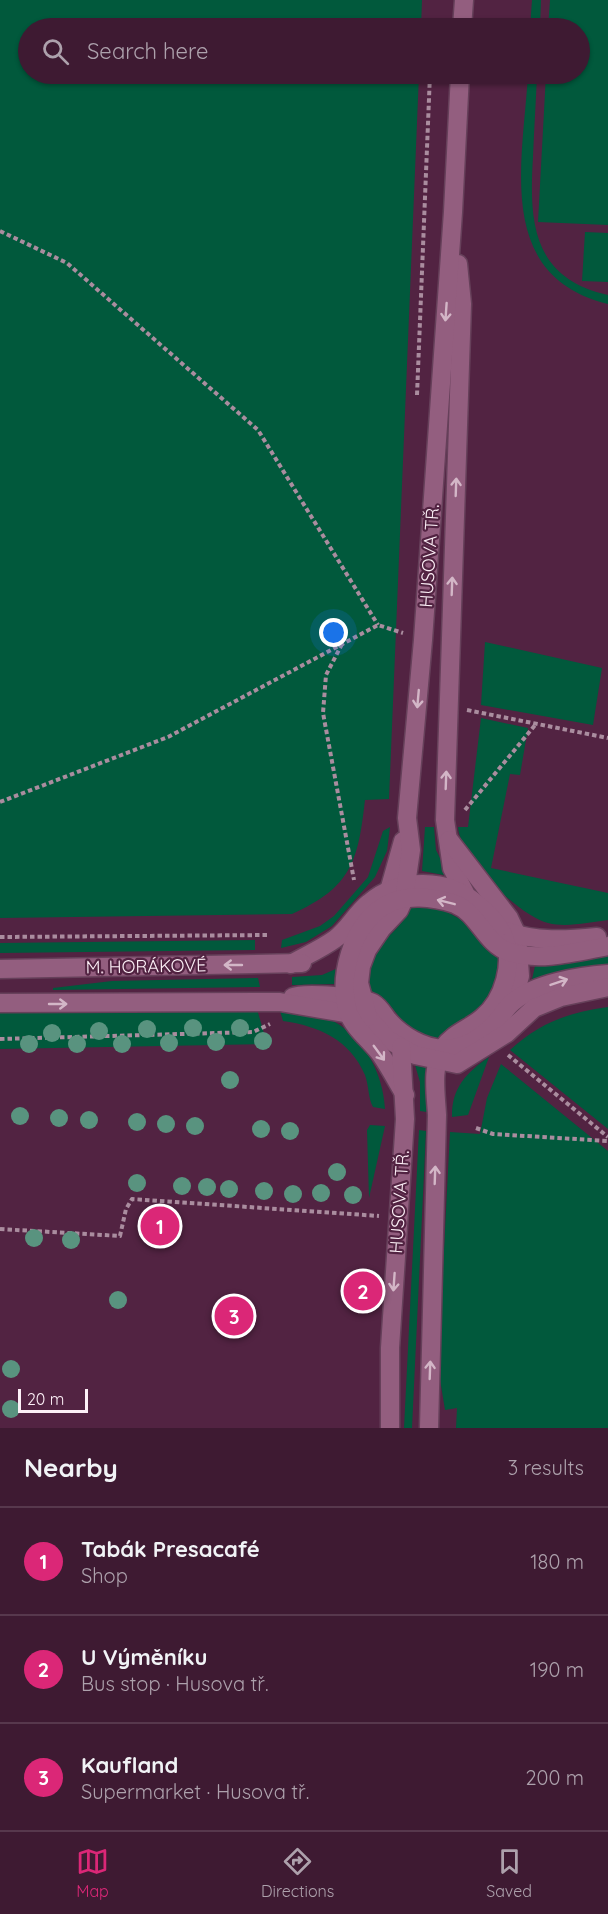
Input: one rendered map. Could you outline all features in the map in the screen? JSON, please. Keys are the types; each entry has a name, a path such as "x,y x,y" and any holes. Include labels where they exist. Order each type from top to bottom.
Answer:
{"street":[{"path":"463,18 464,0"},
{"name":"HUSOVA TŘ.","path":"396,894 399,850 407,834 423,640 453,212 459,84"},
{"name":"HUSOVA TŘ.","path":"453,212 462,304 445,820 452,868 465,893"},
{"path":"441,1055 457,1033 483,1018 498,1000 517,935 509,918 448,839"},
{"path":"291,964 336,938 369,902 434,885 465,893 500,929 513,953 520,976 513,1001 498,1021 469,1045 457,1064 437,1115"},
{"path":"396,894 374,915 357,940 344,976 347,1007 381,1054 405,1095"},
{"path":"396,894 429,898 457,905 475,918 491,939 513,953 555,956 608,946"},
{"path":"396,894 399,910 382,928 367,950 361,966 359,983 366,1009 387,1040 415,1055 441,1055 469,1045"},
{"path":"500,929 517,935 565,941 608,936"},
{"name":"M. HORÁKOVÉ","path":"0,969 317,962 357,940"},
{"path":"513,1001 574,977 608,974"},
{"path":"457,1064 489,1046 534,1008 561,997 608,987"},
{"name":"M. HORÁKOVÉ","path":"0,1003 274,1002 297,995 317,994 347,1007 366,1009"},
{"path":"366,1009 376,1004 390,1022 409,1038 457,1064"},
{"name":"HUSOVA TŘ.","path":"390,1428 390,1348 405,1095 401,1047"},
{"name":"HUSOVA TŘ.","path":"429,1428 437,1115 436,1071 441,1055"}],"path":[{"path":"0,231 67,263 258,430 378,625 423,640"},
{"path":"0,802 168,737 378,625"},
{"path":"342,644 326,675 323,713 354,880"},
{"path":"448,707 608,738"},
{"path":"465,811 536,724"},
{"path":"0,938 269,935"},
{"path":"0,1038 253,1032 271,1023"},
{"path":"500,1049 608,1139"},
{"path":"476,1128 493,1134 608,1139"},
{"path":"0,1229 120,1236 126,1209 132,1199 398,1218"}],"green space":[{"path":"0,0 422,0 421,18 18,18 18,84 419,84 389,799 365,800 359,840 348,870 340,882 328,893 292,914 0,918"},
{"path":"532,0 541,0 540,18 531,18"},
{"path":"550,0 608,0 608,225 538,222 545,84 590,84 590,18 549,18"},
{"path":"527,84 537,84 532,204 540,244 550,261 564,275 583,287 608,295 608,304 572,290 547,269 531,242 523,211 522,143"},
{"path":"585,232 608,233 608,282 582,281"},
{"path":"485,642 602,668 593,725 481,705"},
{"path":"481,718 528,728 520,775 510,774 491,868 608,893 608,920 563,925 548,923 536,918 507,898 469,854 461,840 458,827 468,827"},
{"path":"390,827 387,851 375,877 332,926 306,942 281,948 282,940 320,926 334,916 368,877 383,831"},
{"path":"425,827 434,827 436,850 449,876 422,871"},
{"path":"421,904 457,917 500,957 494,985 485,1001 472,1014 444,1032 438,1039 414,1031 386,1001 368,991 368,974 376,951 406,917 411,905"},
{"path":"255,940 255,950 0,953 0,943"},
{"path":"608,956 608,964 561,972 531,984 535,966"},
{"path":"338,968 336,984 292,985 292,977 322,975"},
{"path":"258,978 260,987 53,990 53,988 112,981"},
{"path":"608,1007 608,1129 510,1050 533,1032 555,1020 580,1012"},
{"path":"257,1009 267,1044 0,1049 0,1013"},
{"path":"280,1011 322,1016 340,1025 351,1034 361,1044 375,1068 385,1109 373,1107 365,1075 351,1052 321,1031 283,1021"},
{"path":"489,1057 468,1115 452,1117 457,1089 467,1075"},
{"path":"501,1064 608,1151 608,1428 456,1428 457,1408 445,1410 438,1367 450,1132 480,1134 487,1098"},
{"path":"415,1065 431,1069 427,1112 420,1111 420,1082"},
{"path":"370,1125 385,1126 369,1198 367,1130"},
{"path":"419,1130 426,1131 412,1428 404,1428"}],"place":[{"name":"Tabák Presacafé","path":"160,1226"},
{"name":"U Výměníku","path":"363,1291"},
{"name":"Kaufland","path":"234,1316"}]}
